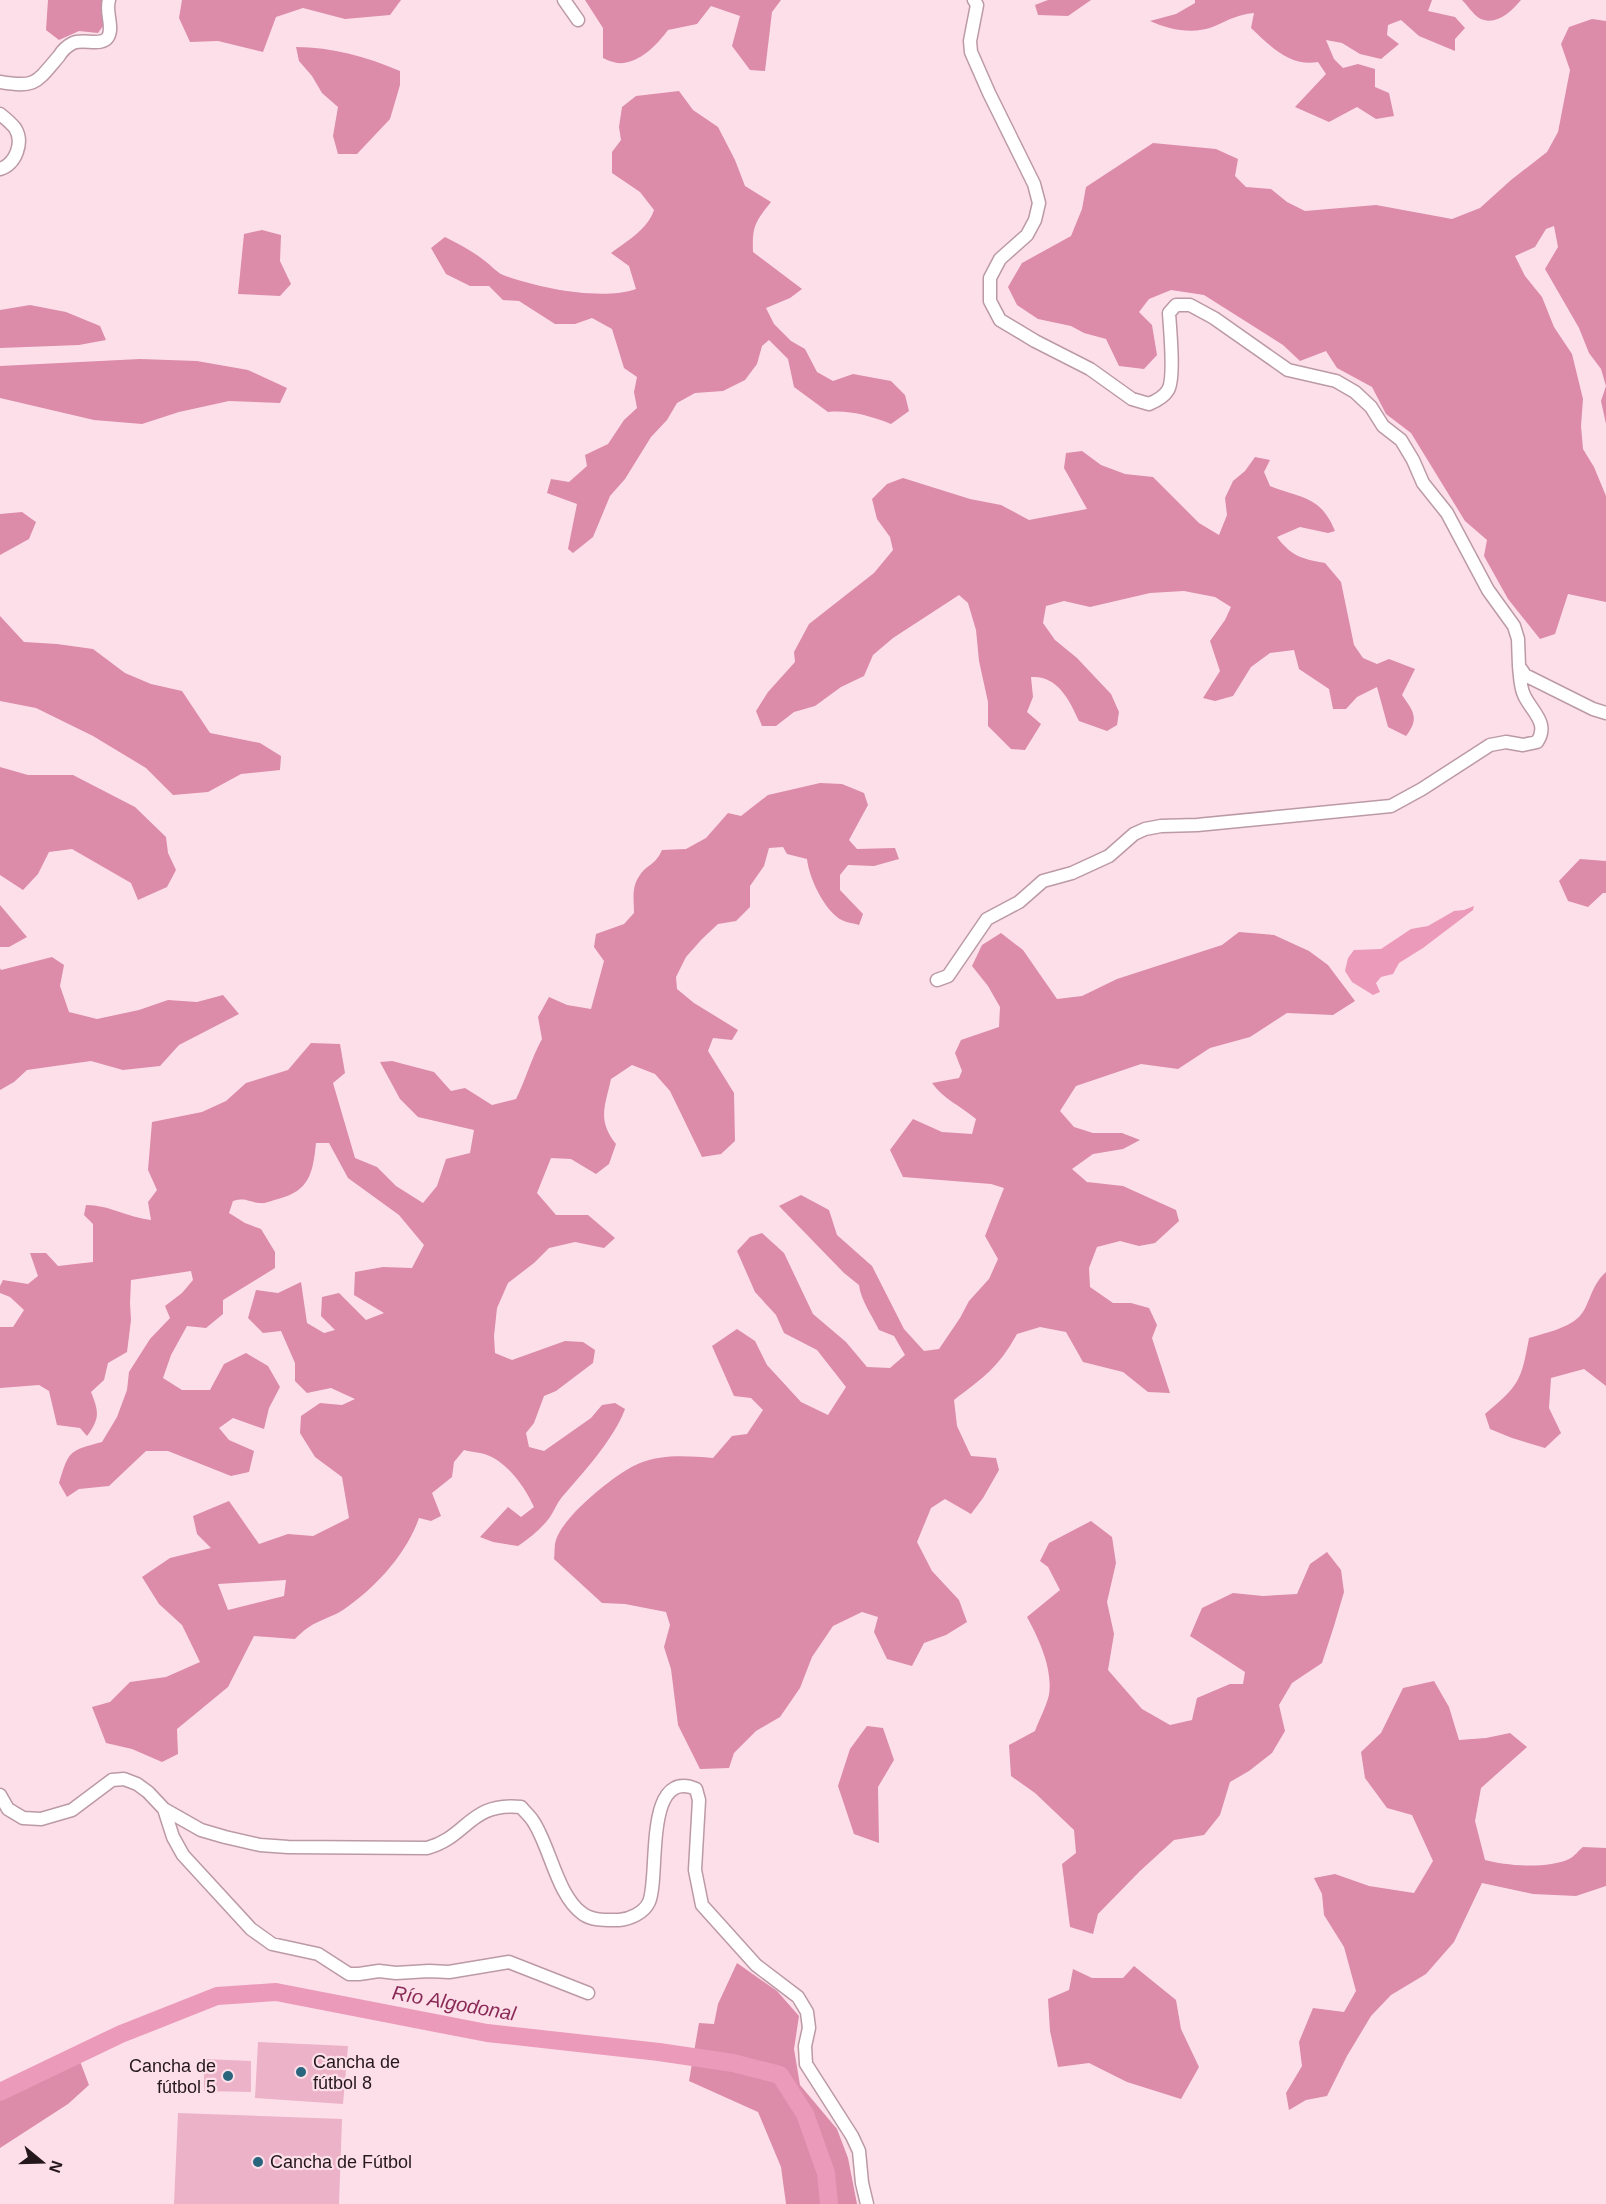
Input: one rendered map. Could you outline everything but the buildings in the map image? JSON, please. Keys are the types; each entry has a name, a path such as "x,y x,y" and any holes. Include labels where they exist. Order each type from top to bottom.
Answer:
{"street":[{"path":"0,82 22,86 32,84 73,43 106,40 110,27 107,13 109,0"},
{"path":"564,0 578,20"},
{"path":"937,980 948,976 987,919 1019,902 1050,877 1072,873 1109,856 1134,834 1145,829 1391,806 1490,745 1506,742 1523,745 1537,742 1542,731 1542,723 1523,694 1518,639 1514,626 1488,590 1447,513 1423,483 1401,440 1383,426 1371,407 1355,392 1336,381 1288,369 1242,340 1214,318 1190,305 1176,305 1169,313 1171,367 1169,389 1160,399 1149,404 1132,399 1090,369 1000,320 990,301 990,278 1000,259 1027,235 1035,220 1038,203 1034,184 971,52 970,41 977,5 974,0"},
{"path":"0,114 16,129 19,144 15,158 5,168 0,169"},
{"path":"1519,666 1525,675 1593,709 1606,713"},
{"path":"0,1795 8,1809 23,1818 42,1819 72,1810 112,1780 124,1779 137,1784 164,1809 201,1830 260,1845 288,1847 414,1848 443,1844 480,1812 504,1806 521,1807 533,1821 557,1876 570,1899 583,1914 602,1920 624,1919 639,1914 649,1903 658,1824 665,1796 677,1786 688,1785 696,1789 699,1800 694,1870 702,1905 756,1965 798,1996 807,2012 809,2028 805,2046 806,2064 852,2136 859,2151 862,2183 867,2204"},
{"path":"164,1809 172,1837 183,1855 251,1929 272,1944 318,1954 349,1974 379,1971 450,1972 509,1962 588,1993"}],"shaded area":[{"path":"48,0 104,0 103,26 98,33 79,31 59,40 46,30"},
{"path":"182,0 401,0 390,15 345,19 303,8 276,17 263,52 218,41 190,42 179,18"},
{"path":"585,0 781,0 772,12 765,71 750,70 732,46 740,16 711,6 697,24 668,30 653,48 632,61 617,63 608,60 603,58 603,28"},
{"path":"1048,0 1091,0 1068,16 1038,15 1035,5"},
{"path":"1195,0 1432,0 1428,11 1455,17 1465,28 1455,39 1455,51 1419,36 1401,20 1388,25 1387,35 1399,44 1381,59 1360,54 1342,43 1326,40 1334,59 1343,68 1358,64 1375,69 1375,87 1389,93 1394,116 1376,119 1357,107 1329,122 1295,107 1326,74 1318,62 1298,61 1273,48 1251,28 1254,13 1238,16 1207,29 1190,31 1166,27 1150,21 1176,14 1195,3"},
{"path":"1462,0 1521,0 1508,13 1491,21 1479,18"},
{"path":"1592,19 1606,21 1606,386 1601,369 1589,353 1579,328 1545,269 1558,247 1554,226 1546,229 1535,247 1515,256 1525,276 1542,297 1554,327 1572,354 1583,399 1581,426 1583,449 1594,467 1606,496 1606,602 1568,594 1555,634 1540,639 1508,599 1484,556 1487,540 1465,521 1411,433 1386,414 1372,387 1337,368 1326,351 1300,361 1283,345 1204,295 1171,290 1149,299 1139,312 1152,325 1157,355 1144,369 1119,366 1106,339 1084,333 1071,326 1038,319 1017,305 1008,287 1022,263 1071,236 1082,209 1086,187 1153,143 1216,149 1238,159 1235,176 1246,187 1271,189 1287,202 1305,211 1376,205 1452,219 1480,208 1547,152 1558,132 1570,70 1561,44 1569,27"},
{"path":"296,47 349,54 400,71 400,85 390,119 357,154 338,154 333,136 338,107 322,93 312,76 299,61"},
{"path":"679,91 693,110 718,127 745,186 771,202 756,225 753,252 802,289 790,298 766,308 774,324 791,341 805,349 817,372 833,381 853,374 891,381 905,395 909,411 891,424 860,414 828,412 794,387 788,359 769,340 762,346 757,364 745,380 723,391 695,393 677,403 667,420 651,437 625,479 610,496 593,537 573,553 568,549 577,504 547,493 551,479 569,482 587,466 585,455 608,444 624,420 637,408 634,392 637,377 624,368 612,329 592,318 575,324 555,324 519,301 503,300 489,286 470,286 446,274 431,248 445,237 476,254 503,275 551,288 605,294 636,289 629,266 611,253 642,229 654,210 640,192 612,173 612,152 621,140 619,127 622,107 636,96"},
{"path":"262,230 281,235 280,261 291,284 280,296 238,294 244,234"},
{"path":"30,305 66,312 100,326 106,340 79,345 0,348 0,310"},
{"path":"140,359 197,361 248,370 287,388 280,403 229,401 179,412 142,424 94,420 0,398 0,366"},
{"path":"1606,386 1606,424 1601,401"},
{"path":"1082,451 1101,465 1125,474 1153,477 1199,523 1219,535 1227,515 1225,498 1233,481 1245,471 1255,457 1270,460 1264,472 1270,486 1301,496 1316,504 1329,519 1335,531 1328,533 1300,527 1277,537 1287,549 1298,556 1325,563 1341,582 1354,645 1363,658 1377,664 1389,659 1415,669 1402,695 1414,719 1406,736 1388,727 1377,687 1357,697 1346,709 1333,709 1329,689 1299,669 1294,650 1270,653 1251,667 1233,696 1215,701 1203,698 1220,671 1210,641 1231,607 1215,597 1184,591 1150,593 1090,607 1064,601 1046,606 1043,623 1055,640 1077,658 1111,694 1119,712 1117,725 1107,731 1079,721 1066,697 1055,684 1040,677 1031,677 1033,697 1027,712 1041,724 1025,750 1011,749 988,726 988,702 979,661 976,630 968,603 959,595 893,638 873,655 864,676 841,687 815,706 794,712 776,726 762,726 756,711 768,692 795,662 794,652 809,624 874,573 893,550 890,537 877,519 872,499 887,484 903,478 970,499 1001,505 1029,520 1087,509 1064,468 1066,453"},
{"path":"22,512 36,522 29,539 0,555 0,514"},
{"path":"0,616 24,642 93,649 125,673 151,684 182,691 210,733 260,743 281,756 280,770 241,774 208,792 173,795 146,768 93,736 36,708 0,701"},
{"path":"0,767 28,775 73,775 135,807 166,837 168,853 176,870 167,887 138,900 131,883 72,849 49,852 38,874 23,890 0,875"},
{"path":"820,783 842,784 864,793 868,805 849,840 857,849 895,848 899,859 874,866 848,865 840,875 840,890 863,914 859,925 839,919 831,912 813,882 807,859 787,854 783,847 769,848 764,866 750,886 750,907 736,921 718,924 686,957 676,977 677,989 694,1003 738,1030 732,1040 713,1038 708,1051 734,1093 735,1141 721,1154 702,1157 670,1091 655,1074 632,1065 611,1079 604,1120 616,1144 609,1164 596,1174 571,1159 551,1158 537,1193 556,1215 588,1215 615,1238 604,1248 575,1242 549,1248 508,1283 497,1308 495,1353 512,1360 565,1341 583,1342 595,1350 593,1363 556,1391 544,1396 534,1423 526,1433 529,1447 544,1451 591,1418 602,1405 615,1403 625,1409 606,1444 560,1499 547,1521 536,1533 518,1546 493,1542 480,1537 508,1507 521,1517 534,1507 530,1499 515,1476 502,1464 484,1454 464,1450 454,1462 452,1477 432,1493 441,1516 431,1521 419,1518 398,1558 367,1592 343,1610 303,1631 295,1639 254,1636 228,1687 177,1729 178,1754 162,1762 132,1749 106,1743 92,1707 110,1702 130,1682 166,1677 200,1662 182,1625 159,1604 142,1577 170,1558 211,1548 197,1534 193,1516 229,1501 259,1544 288,1534 313,1536 349,1518 342,1477 315,1457 300,1433 301,1416 320,1403 342,1405 355,1399 331,1388 307,1393 295,1381 295,1363 281,1331 263,1333 248,1318 256,1290 278,1293 301,1282 307,1323 324,1333 335,1330 321,1316 322,1297 339,1293 366,1320 384,1313 354,1295 355,1272 383,1267 412,1268 424,1245 399,1215 348,1178 329,1143 316,1143 308,1179 297,1191 264,1203 233,1201 229,1213 261,1229 275,1252 275,1268 223,1300 223,1314 206,1328 187,1326 171,1355 163,1378 182,1390 210,1390 224,1364 246,1353 268,1366 280,1387 269,1408 264,1429 233,1418 219,1428 229,1440 254,1451 249,1472 231,1476 168,1451 146,1451 109,1486 79,1489 67,1497 59,1483 68,1458 77,1450 102,1442 117,1417 127,1390 129,1372 150,1339 170,1318 165,1306 182,1293 193,1280 191,1271 131,1280 131,1320 127,1352 108,1363 104,1380 91,1392 97,1415 87,1436 80,1428 57,1425 49,1391 39,1385 0,1388 0,1327 13,1327 24,1310 10,1297 0,1293 3,1280 28,1284 38,1276 30,1253 46,1253 58,1266 93,1262 93,1224 84,1215 86,1205 151,1220 148,1202 157,1190 148,1170 152,1122 202,1112 226,1101 246,1083 288,1070 311,1043 340,1044 345,1073 333,1083 355,1158 377,1167 396,1186 423,1203 437,1186 446,1159 470,1153 474,1130 418,1117 400,1099 380,1062 392,1061 434,1072 451,1091 465,1088 492,1105 516,1099 542,1039 538,1017 549,997 567,1005 591,1009 604,961 594,947 596,934 624,924 634,913 634,889 643,871 657,859 662,850 686,849 706,838 728,813 741,816 768,795","holes":["286,1580 284,1596 228,1610 218,1584"]},
{"path":"1580,859 1606,861 1606,893 1603,893 1588,907 1568,901 1559,881"},
{"path":"0,905 27,937 9,947 0,947"},
{"path":"1474,906 1473,910 1423,948 1399,963 1393,974 1381,977 1376,983 1380,992 1373,995 1352,982 1345,971 1348,958 1354,950 1381,949 1411,929 1428,926 1454,911"},
{"path":"1239,932 1274,935 1309,951 1328,965 1355,1001 1333,1015 1287,1013 1250,1037 1210,1048 1178,1069 1141,1064 1076,1086 1060,1111 1074,1127 1093,1133 1122,1133 1140,1140 1123,1149 1093,1154 1072,1169 1087,1182 1123,1186 1176,1210 1179,1221 1155,1243 1139,1246 1120,1241 1097,1247 1089,1268 1090,1287 1113,1303 1131,1303 1149,1308 1157,1325 1152,1338 1170,1393 1148,1392 1123,1372 1083,1362 1066,1332 1040,1327 1017,1334 990,1371 954,1400 957,1426 971,1456 996,1458 999,1470 971,1514 945,1499 931,1508 917,1542 932,1571 959,1600 967,1622 946,1635 924,1643 912,1666 887,1659 874,1632 878,1617 862,1612 833,1626 812,1657 800,1688 780,1717 756,1731 734,1753 729,1768 700,1769 678,1725 671,1669 664,1647 670,1625 666,1612 625,1604 602,1603 554,1559 556,1540 569,1519 618,1475 649,1460 685,1456 713,1458 732,1436 747,1434 763,1410 751,1398 734,1396 712,1346 737,1329 755,1341 767,1365 801,1402 828,1415 846,1387 817,1350 784,1333 776,1315 755,1292 737,1251 750,1237 762,1233 784,1253 813,1314 846,1342 867,1367 890,1368 905,1355 894,1336 879,1330 864,1302 859,1285 844,1273 779,1206 801,1195 829,1210 837,1235 872,1266 904,1329 924,1351 939,1349 969,1301 989,1279 998,1259 985,1236 1004,1188 991,1184 903,1177 890,1150 913,1119 942,1132 972,1134 976,1119 936,1089 932,1083 959,1078 962,1071 955,1053 961,1040 999,1027 1000,1007 988,986 972,966 982,945 1001,933 1023,950 1057,999 1082,996 1117,979 1222,945"},
{"path":"52,957 64,965 60,986 69,1012 97,1019 139,1010 168,1000 197,1002 223,995 239,1014 179,1045 160,1066 123,1070 91,1061 27,1070 14,1082 0,1090 0,968 1,970"},
{"path":"1606,1272 1606,1386 1584,1369 1551,1378 1549,1408 1561,1433 1545,1448 1490,1429 1485,1414 1517,1382 1524,1364 1529,1338 1562,1328 1579,1317 1597,1283"},
{"path":"1091,1521 1112,1537 1116,1563 1107,1602 1114,1634 1108,1670 1142,1709 1170,1725 1192,1720 1197,1698 1230,1684 1243,1684 1245,1672 1190,1636 1202,1608 1233,1593 1263,1596 1297,1594 1310,1564 1327,1552 1341,1570 1344,1592 1322,1663 1292,1683 1279,1705 1285,1731 1272,1753 1230,1782 1220,1815 1204,1835 1174,1840 1140,1871 1098,1914 1093,1934 1070,1927 1062,1864 1076,1853 1074,1830 1035,1793 1011,1776 1009,1745 1035,1731 1049,1695 1047,1665 1027,1617 1060,1590 1048,1567 1040,1561 1049,1543"},
{"path":"1434,1681 1449,1707 1459,1740 1510,1733 1527,1747 1481,1788 1475,1821 1485,1860 1516,1865 1550,1864 1571,1858 1583,1847 1606,1848 1606,1886 1576,1896 1533,1894 1482,1883 1454,1942 1426,1974 1391,1995 1371,2016 1327,2096 1306,2100 1289,2110 1286,2093 1302,2066 1299,2042 1313,2008 1344,2012 1356,1991 1344,1947 1324,1915 1322,1894 1314,1878 1335,1874 1369,1886 1414,1893 1433,1861 1412,1815 1387,1808 1365,1778 1361,1752 1381,1733 1403,1688"},
{"path":"867,1726 883,1728 894,1760 878,1787 879,1843 854,1834 838,1786 850,1749"},
{"path":"737,1963 777,1991 799,2016 794,2049 800,2085 837,2129 848,2158 857,2204 786,2204 781,2167 758,2112 689,2081 699,2023 714,2024 718,2004"},
{"path":"1134,1966 1176,2000 1181,2029 1199,2067 1181,2099 1127,2082 1089,2063 1058,2067 1050,2031 1048,1999 1069,1990 1073,1969 1092,1978 1123,1978"},
{"name":"Cancha de fútbol 8","path":"258,2042 348,2046 343,2104 255,2098"},
{"path":"78,2056 89,2085 68,2104 0,2148 0,2094"},
{"name":"Cancha de fútbol 5","path":"204,2059 251,2061 251,2092 204,2091"},
{"name":"Cancha de Fútbol","path":"178,2113 342,2119 339,2204 174,2204"}],"waterway":[{"name":"Río Algodonal","path":"0,2092 121,2034 217,1996 276,1992 487,2033 659,2052 733,2063 780,2075 805,2114 826,2173 829,2204"}],"place":[{"name":"Cancha de fútbol 8","path":"301,2072"},
{"name":"Cancha de fútbol 5","path":"228,2076"},
{"name":"Cancha de Fútbol","path":"258,2162"}]}
